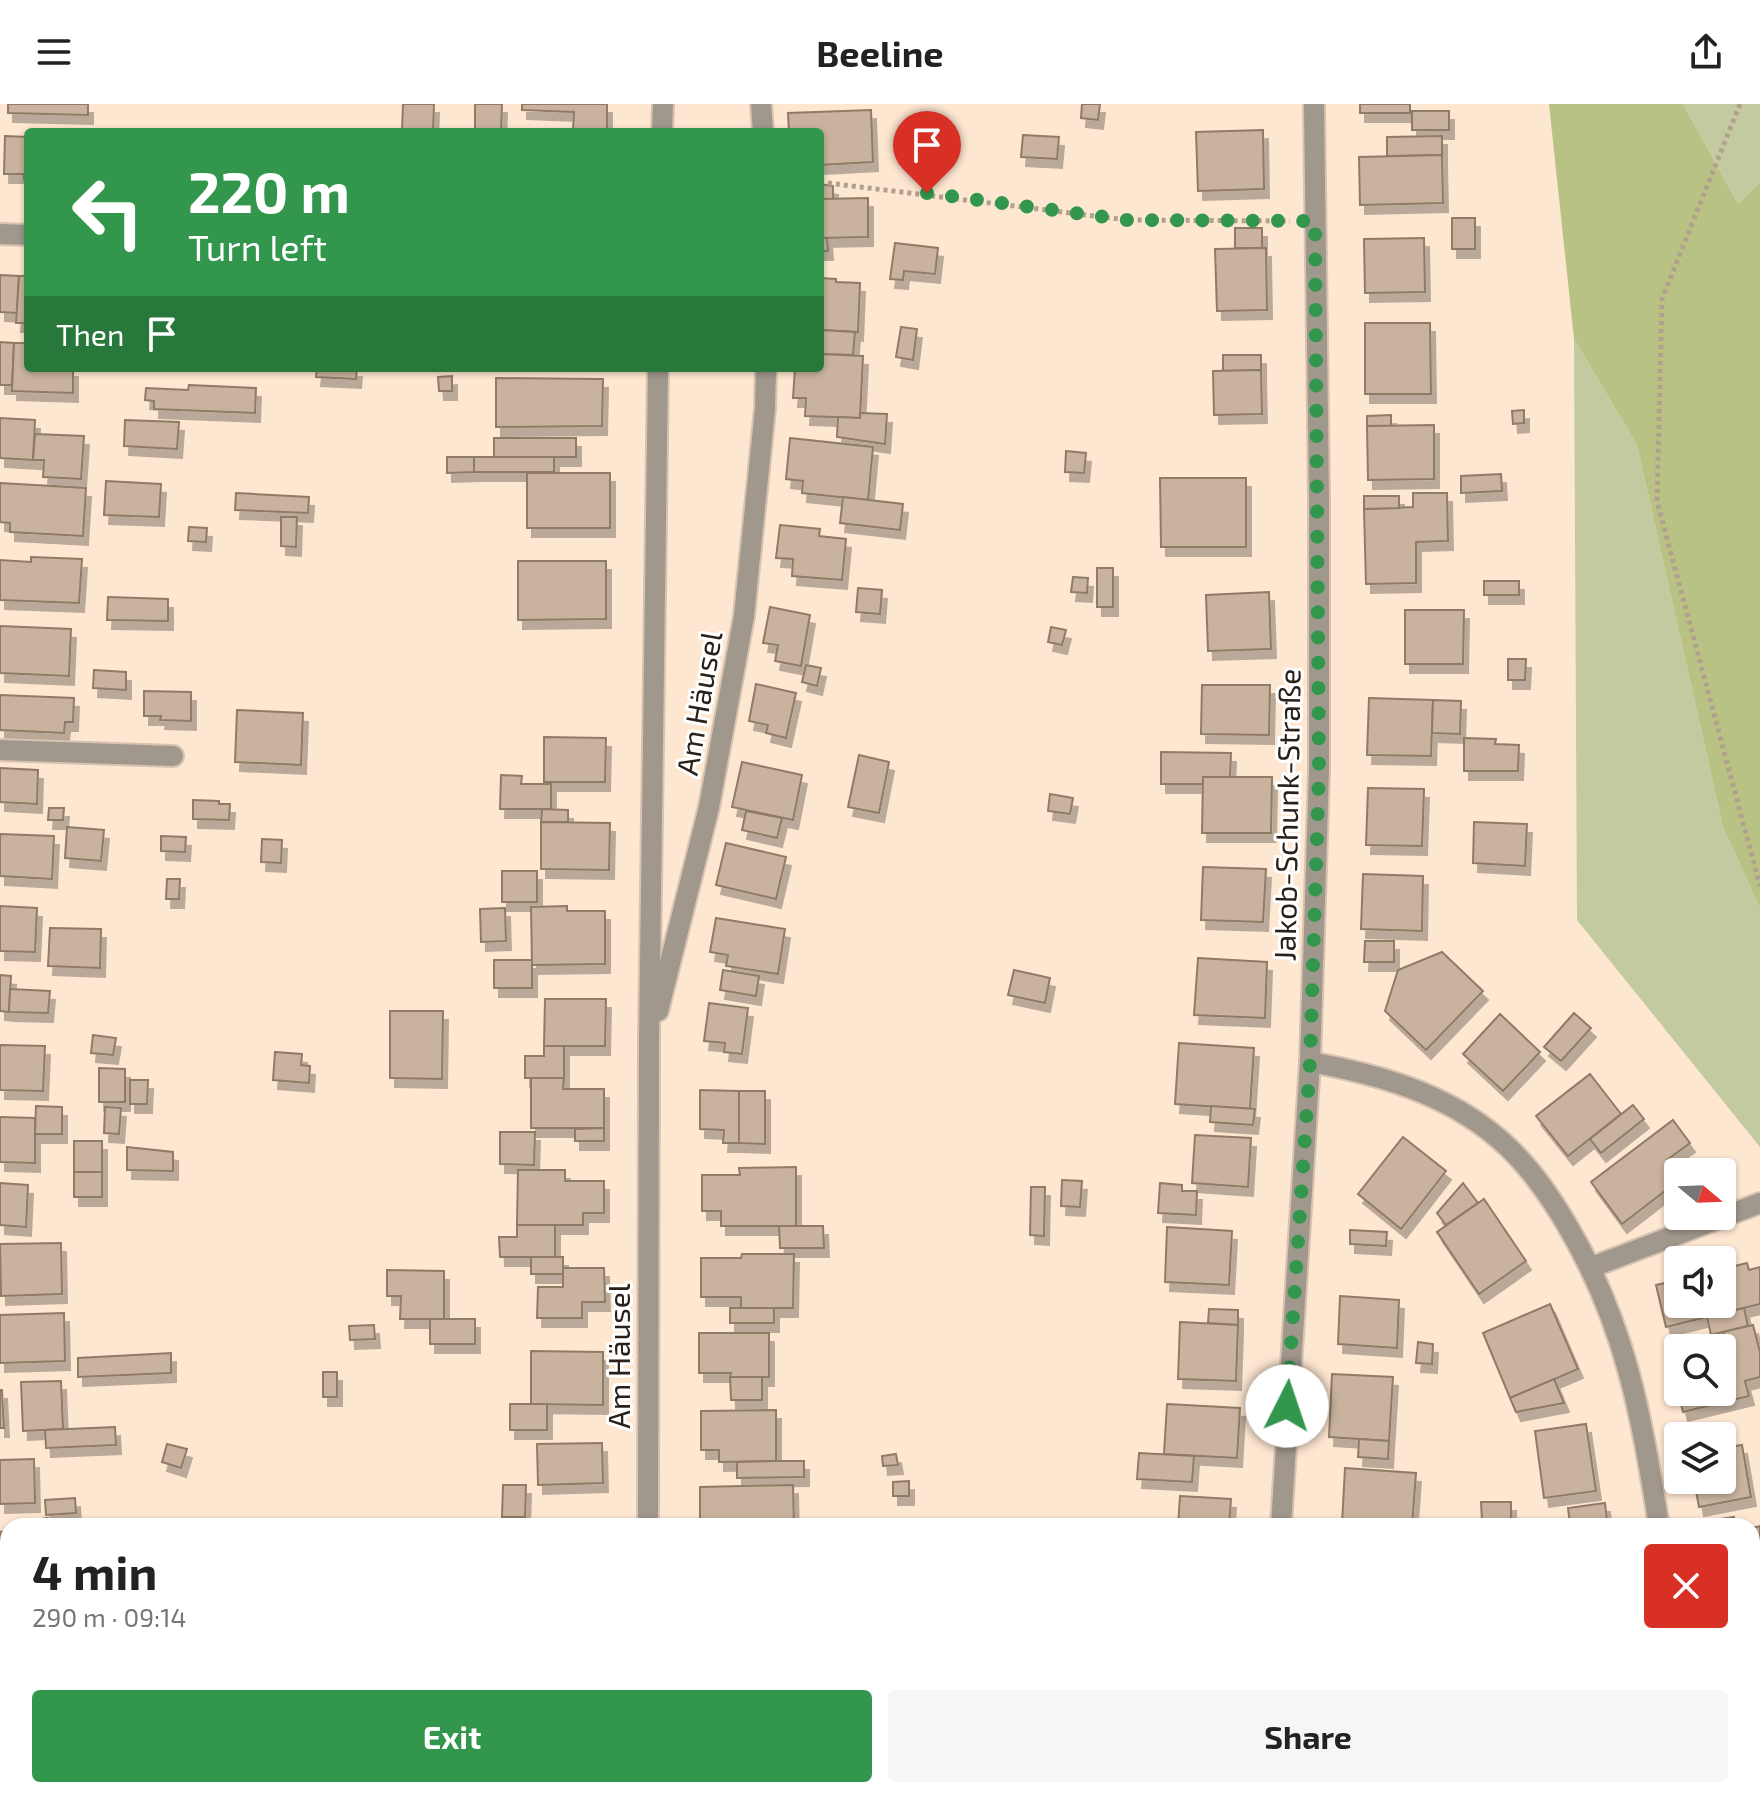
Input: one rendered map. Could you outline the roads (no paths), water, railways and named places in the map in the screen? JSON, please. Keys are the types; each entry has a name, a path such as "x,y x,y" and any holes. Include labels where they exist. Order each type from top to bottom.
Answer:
{"street":[{"path":"662,128 663,104"},
{"path":"761,104 763,128"},
{"name":"Jakob-Schunk-Straße","path":"1282,1518 1310,1062 1319,770 1314,104"},
{"path":"0,234 24,235"},
{"name":"Am Häusel","path":"648,1518 649,1041 658,372"},
{"name":"Am Häusel","path":"649,1041 709,807 744,616 765,409 766,372"},
{"path":"0,750 173,756"},
{"path":"1310,1062 1386,1078 1463,1113 1500,1139 1527,1167 1555,1204 1592,1267 1611,1313 1627,1362 1658,1518"},
{"path":"1592,1267 1760,1203"}]}
